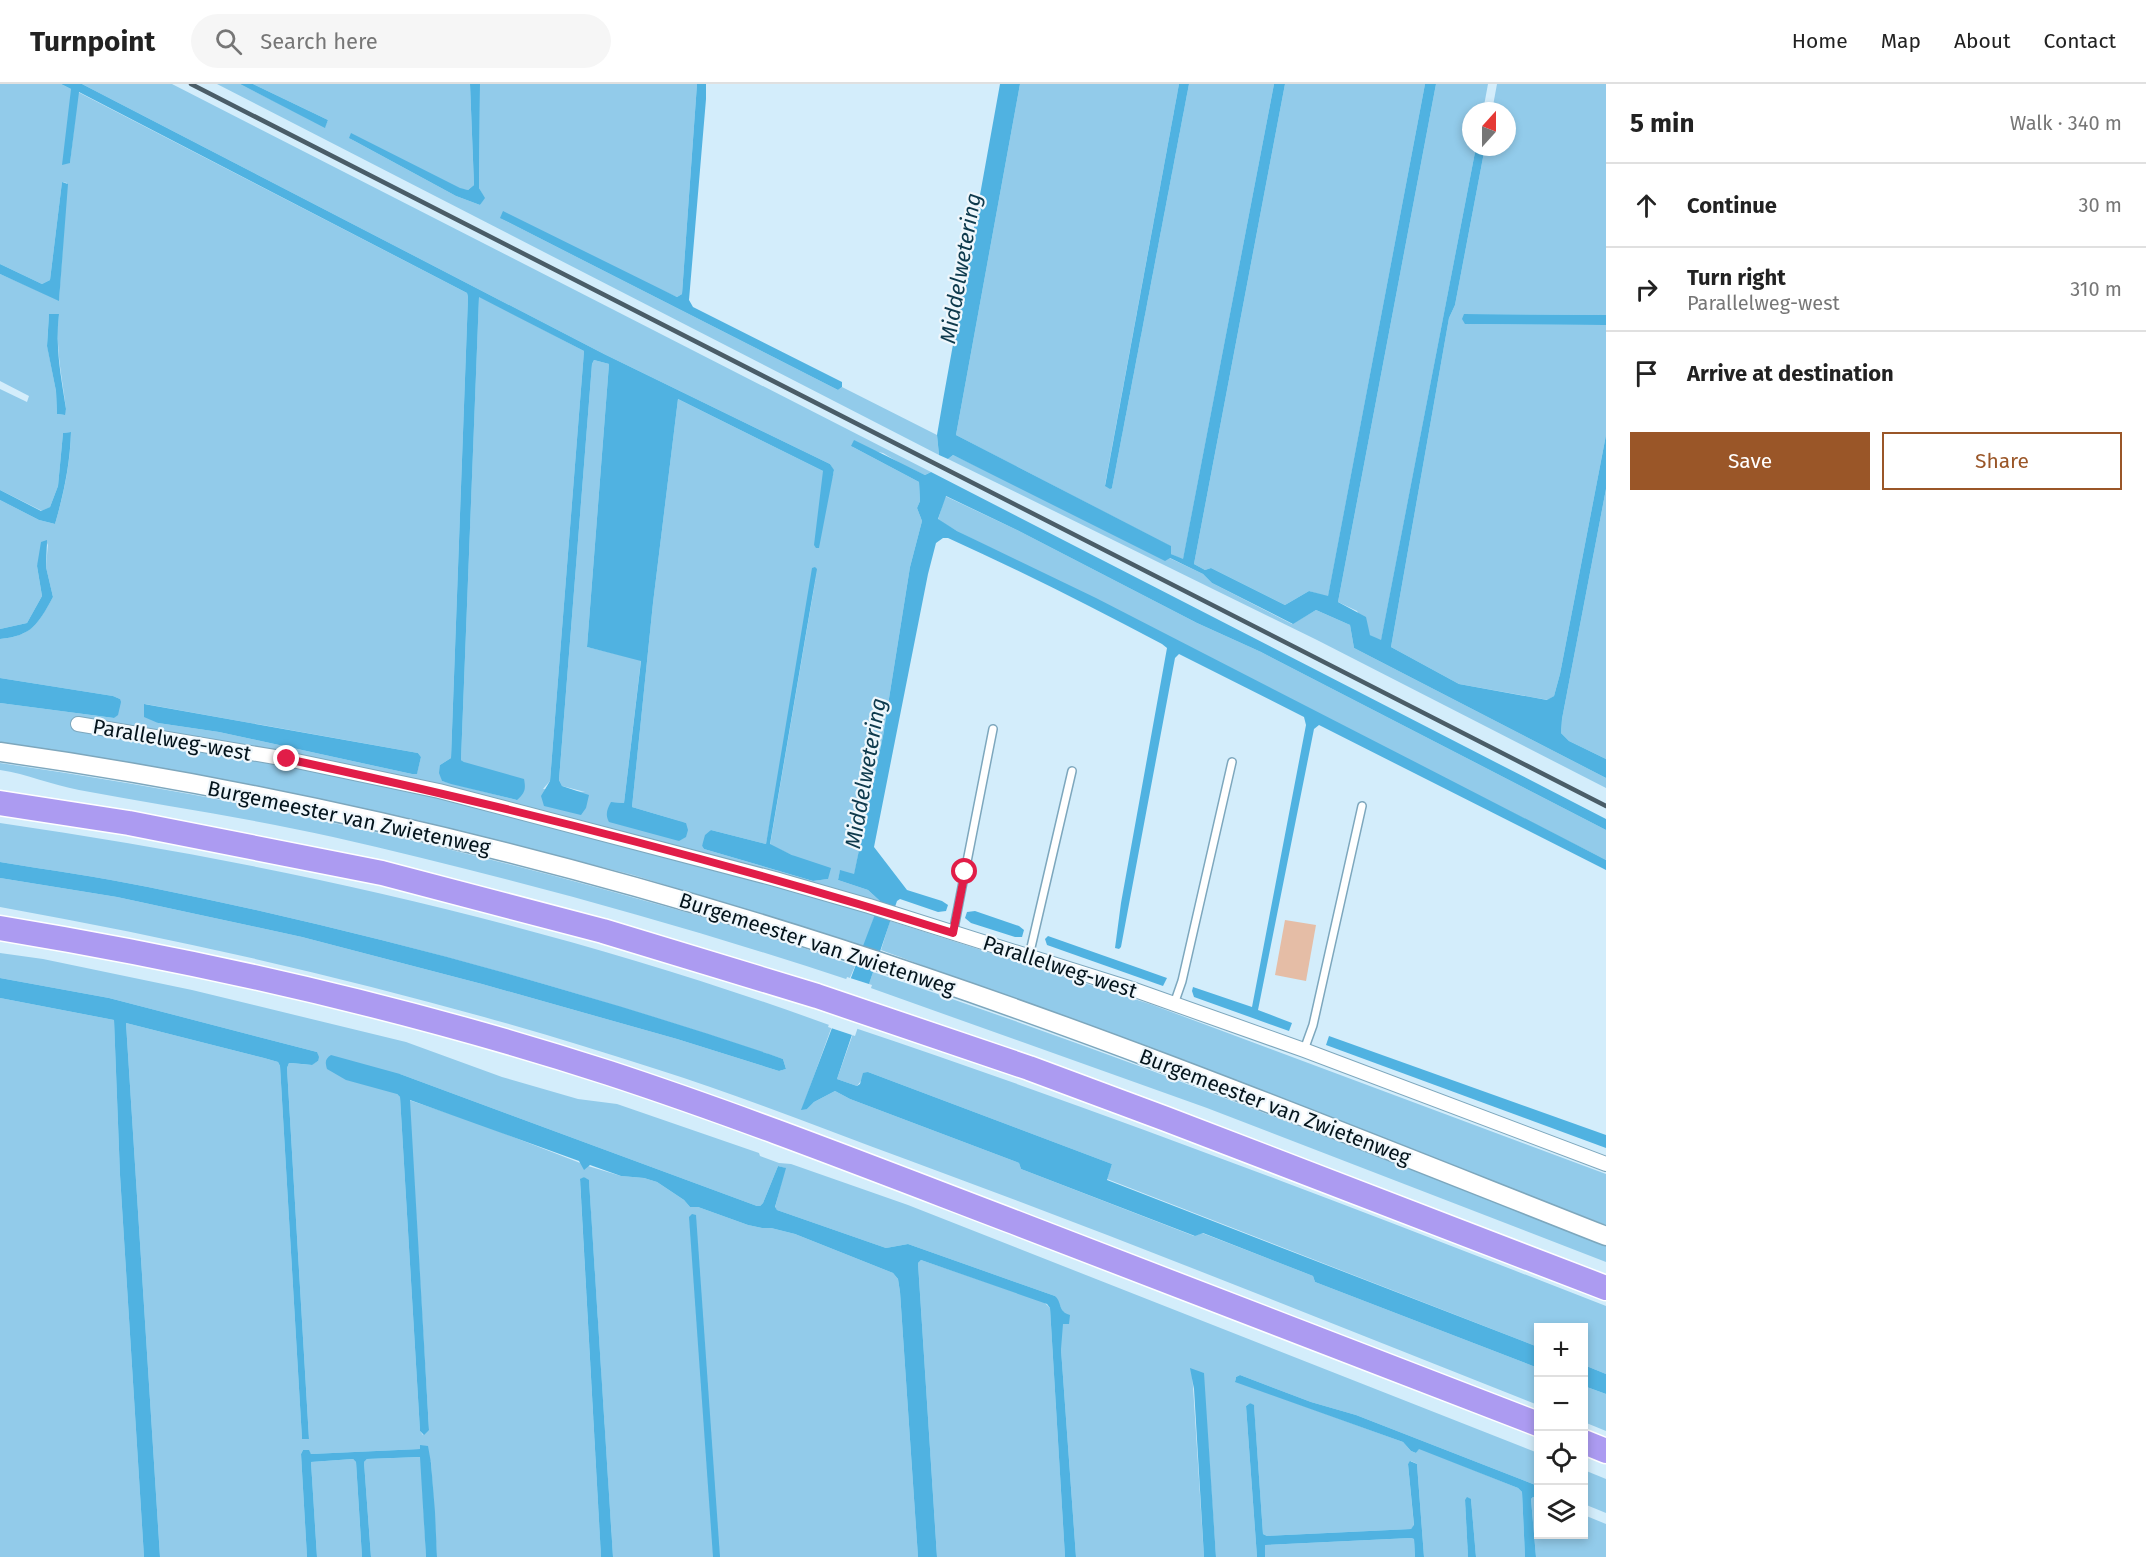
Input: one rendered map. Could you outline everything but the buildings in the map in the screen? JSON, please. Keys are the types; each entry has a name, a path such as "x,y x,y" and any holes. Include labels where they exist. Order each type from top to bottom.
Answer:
{"highway":[{"path":"0,803 129,823 382,873 603,931 817,996 1029,1068 1606,1288"},
{"path":"0,928 238,973 363,1003 609,1073 768,1128 1534,1422"},
{"path":"1588,1443 1606,1450"}],"main road":[{"name":"Burgemeester van Zwietenweg","path":"0,752 212,788 325,810 445,838 576,870 839,949 1157,1062 1606,1236"}],"street":[{"name":"Parallelweg-west","path":"78,724 287,759 439,791 690,856 869,906 1029,956 1304,1050 1606,1164"}],"lane":[{"path":"953,933 993,729"},
{"path":"1174,1005 1182,981 1232,762"},
{"path":"1029,956 1072,771"},
{"path":"1304,1050 1313,1026 1362,806"}],"shaded area":[{"path":"0,84 61,84 71,89 70,163 78,92 467,293 451,758 440,765 442,781 517,800 461,760 479,296 584,351 550,781 543,789 585,792 562,786 559,780 594,360 609,364 587,647 641,660 624,803 611,802 686,823 632,807 653,603 678,399 823,471 830,484 834,471 830,464 604,354 82,84 172,84 931,472 925,475 883,453 851,446 919,482 920,501 917,508 922,521 910,567 883,736 854,875 840,871 838,880 868,890 880,901 864,946 633,875 408,818 257,787 0,743 0,703 114,718 120,699 0,678 0,639 20,635 33,627 53,597 46,567 48,543 37,566 42,596 27,623 0,629 0,500 39,520 55,524 66,479 71,432 63,433 58,486 50,507 42,511 0,490 0,389 27,402 29,396 0,381 0,274 59,300 67,183 62,182 50,280 42,284 0,264","holes":["49,314 59,314 58,350 66,409 64,415 57,414 56,391 47,345","817,570 770,845 792,855 828,879 813,881 704,849 702,846 711,830 766,844","145,704 418,753 421,757 417,773 412,774 219,732 158,723"]},
{"path":"61,84 82,84 604,354 830,464 834,470 819,548 816,548 814,545 823,471 678,399 653,603 632,807 686,823 688,830 686,837 679,841 609,822 607,817 611,802 624,803 641,661 587,647 609,364 594,360 592,364 559,780 562,786 589,795 586,808 581,815 544,806 541,796 550,781 584,351 479,297 461,760 524,779 524,791 517,800 442,781 439,773 440,765 451,758 467,293 79,92 70,163 62,165 71,89"},
{"path":"217,84 240,84 325,127 328,120 253,84 470,84 474,185 468,190 460,189 349,138 456,196 480,205 484,198 479,188 480,84 697,84 682,294 677,297 500,218 838,390 842,387 937,435 939,455"},
{"path":"240,84 253,84 328,120 325,128"},
{"path":"470,84 480,84 479,188 485,198 480,205 456,196 349,138 351,133 468,190 474,185"},
{"path":"697,84 706,84 706,99 689,300 693,307 842,382 842,387 838,390 500,218 503,211 677,297 682,294"},
{"path":"1000,84 1020,84 956,435 1171,546 1171,554 1183,559 1274,84 1285,84 1194,564 1205,570 1211,568 1285,605 1309,591 1328,596 1425,84 1436,84 1338,602 1366,617 1370,635 1381,640 1474,156 1483,156 1455,305 1449,318 1391,647 1459,684 1547,700 1554,696 1606,435 1606,489 1561,733 1569,741 1606,759 1606,778 1354,648 1350,625 1316,610 1293,624 1212,583 1203,574 1170,558 1165,561 953,455 948,459 939,455 937,435"},
{"path":"1020,84 1179,84 1105,485 1112,488 1189,84 1274,84 1183,560 1171,554 1170,546 956,435"},
{"path":"1179,84 1189,84 1110,489 1105,486"},
{"path":"1285,84 1425,84 1328,597 1309,591 1285,605 1211,568 1205,570 1194,564"},
{"path":"1436,84 1488,84 1485,102 1462,102 1462,156 1474,156 1381,641 1370,635 1357,611 1338,602"},
{"path":"1497,84 1606,84 1606,315 1465,314 1465,324 1606,325 1606,435 1560,674 1554,696 1548,700 1459,684 1391,647 1449,318 1455,305 1483,156 1516,156 1516,102 1494,102"},
{"path":"62,182 68,184 59,301 0,274 0,264 42,284 50,280"},
{"path":"49,314 59,314 58,350 65,415 57,414 56,391 47,346"},
{"path":"1464,314 1606,315 1606,325 1465,324 1462,319"},
{"path":"71,432 66,478 55,524 39,520 0,500 0,490 41,511 50,507 58,486 63,433"},
{"path":"854,440 925,475 931,472 1606,819 1606,830 1261,652 1197,623 946,496 938,519 957,531 1096,598 1606,860 1606,870 1319,725 1314,729 1258,1010 1292,1023 1289,1031 1194,997 1193,987 1252,1007 1306,725 1304,717 1179,654 1175,658 1121,947 1115,948 1167,648 1029,576 948,538 943,538 936,543 928,574 874,847 907,890 948,905 946,911 938,912 900,899 897,901 837,1079 857,1086 860,1084 863,1073 868,1072 1112,1164 1107,1180 1534,1345 1534,1366 1315,1282 1313,1276 1203,1233 1195,1236 1021,1169 1019,1163 850,1099 835,1091 814,1102 807,1109 801,1110 880,901 868,890 838,880 840,870 854,874 883,736 910,567 922,521 917,508 920,501 919,482 851,446"},
{"path":"953,455 1203,574 1212,583 1292,624 1316,610 1350,625 1354,648 1606,778 1606,788 1317,640 948,459"},
{"path":"1606,489 1606,759 1569,741 1561,733"},
{"path":"945,496 1019,531 1197,623 1261,652 1606,830 1606,860 957,531 938,520"},
{"path":"47,540 46,567 53,597 43,615 27,632 0,639 0,629 27,623 42,596 37,566 41,542"},
{"path":"812,568 817,569 770,844 792,855 831,868 828,879 813,881 704,849 702,846 705,835 711,830 766,844"},
{"path":"0,678 113,696 121,702 118,715 114,718 0,703"},
{"path":"144,704 418,753 421,757 417,774 412,774 219,732 158,723 144,717"},
{"path":"0,763 151,787 376,832 525,868 696,915 855,966 849,980 658,921 464,868 301,830 69,788 0,770"},
{"path":"0,823 212,858 317,879 525,930 731,991 832,1026 802,1109 807,1109 814,1102 835,1091 850,1099 1019,1163 1021,1169 1194,1236 1202,1233 1313,1276 1315,1282 1534,1366 1534,1403 1066,1220 719,1090 494,1020 331,977 166,939 0,907 0,878 117,897 302,937 482,984 677,1039 779,1071 786,1069 783,1059 547,985 389,942 148,887 0,862"},
{"path":"0,862 111,880 227,903 383,940 539,982 693,1029 783,1059 786,1069 779,1071 677,1039 482,984 302,937 117,897 0,878"},
{"path":"975,911 1019,926 1024,930 1022,937 1015,937 971,923 965,918 967,912"},
{"path":"890,921 1150,1004 1606,1174 1606,1225 1250,1087 881,950"},
{"path":"1048,936 1167,978 1163,986 1047,945 1045,939"},
{"path":"0,953 43,959 192,990 406,1042 502,1077 578,1099 617,1104 759,1153 760,1156 779,1163 791,1164 908,1205 1534,1451 1534,1484 1356,1415 1311,1402 1240,1375 1235,1381 1403,1442 1416,1453 1419,1448 1518,1488 1522,1492 1525,1557 1476,1557 1471,1499 1465,1500 1468,1557 1424,1557 1417,1464 1411,1461 1408,1464 1414,1526 1411,1529 1267,1536 1263,1534 1254,1406 1250,1403 1246,1406 1257,1557 1216,1557 1203,1373 1192,1371 1204,1557 1076,1557 1061,1349 1064,1314 1055,1296 908,1244 886,1248 777,1210 775,1208 785,1168 778,1166 763,1203 757,1206 400,1074 397,1094 400,1097 420,1431 423,1435 429,1429 409,1100 477,1123 588,1166 621,1176 644,1178 657,1182 684,1200 690,1207 698,1207 748,1225 795,1234 893,1273 898,1279 900,1292 918,1557 613,1557 589,1181 584,1177 580,1180 601,1557 437,1557 431,1462 420,1446 420,1449 311,1454 308,1450 303,1450 301,1454 307,1557 160,1557 126,1023 264,1058 278,1062 280,1066 302,1439 309,1439 287,1068 289,1063 311,1065 318,1061 317,1052 109,998 0,978"},
{"path":"873,972 1150,1070 1606,1245 1606,1262 1207,1108 868,987"},
{"path":"0,978 109,998 317,1052 319,1057 318,1061 312,1065 289,1063 287,1068 309,1439 302,1439 280,1066 278,1062 264,1058 126,1023 160,1557 144,1557 120,1175 114,1020 0,998"},
{"path":"0,998 114,1020 120,1175 144,1557 0,1557"},
{"path":"855,1028 950,1060 1326,1198 1606,1306 1606,1374 1588,1367 1588,1323 1534,1323 1534,1345 1107,1179 1112,1164 868,1072 857,1086 837,1079"},
{"path":"1329,1036 1606,1135 1606,1148 1326,1045"},
{"path":"331,1055 400,1074 757,1206 763,1203 778,1166 786,1168 775,1207 777,1210 886,1248 908,1244 1055,1296 1064,1312 1070,1315 1069,1324 1063,1324 1061,1349 1076,1557 1065,1557 1050,1308 1047,1304 921,1260 918,1263 937,1557 918,1557 900,1292 898,1279 893,1273 795,1234 748,1225 698,1207 690,1207 684,1200 657,1182 644,1178 621,1176 590,1165 584,1170 579,1161 410,1100 429,1430 424,1435 420,1431 400,1097 397,1094 346,1080 327,1069 326,1061"},
{"path":"584,1177 589,1180 613,1557 601,1557 580,1179"},
{"path":"692,1214 696,1215 720,1557 713,1557 689,1217"},
{"path":"921,1260 1044,1302 1050,1308 1065,1557 937,1557 918,1263"},
{"path":"1588,1367 1606,1374 1606,1394 1588,1387"},
{"path":"1190,1368 1204,1373 1216,1557 1204,1557 1194,1389"},
{"path":"1240,1375 1311,1402 1356,1415 1534,1484 1534,1497 1531,1499 1536,1557 1525,1557 1522,1492 1518,1488 1419,1449 1416,1453 1403,1442 1235,1382 1236,1377"},
{"path":"1588,1387 1606,1394 1606,1431 1588,1424"},
{"path":"1250,1403 1254,1405 1263,1534 1267,1536 1411,1529 1414,1525 1408,1464 1410,1461 1417,1464 1424,1557 1415,1557 1414,1539 1411,1538 1265,1545 1265,1557 1257,1557 1246,1406"},
{"path":"420,1445 428,1446 431,1463 437,1557 426,1557 420,1457 367,1459 364,1462 371,1557 362,1557 356,1462 353,1459 311,1462 317,1557 307,1557 301,1454 303,1450 309,1450 311,1454 420,1449"},
{"path":"421,1457 426,1557 371,1557 364,1462 367,1459"},
{"path":"353,1459 356,1462 362,1557 317,1557 311,1462"},
{"path":"1588,1472 1606,1479 1606,1513 1588,1506"},
{"path":"1467,1497 1471,1499 1476,1557 1468,1557 1465,1500"},
{"path":"1534,1497 1534,1534 1531,1499"},
{"path":"1588,1517 1606,1524 1606,1557 1536,1557 1534,1539 1588,1539"},
{"path":"1414,1539 1415,1557 1265,1557 1265,1545"}],"pier":[{"path":"847,977 872,985 855,1036 828,1027"}],"railway":[{"path":"191,84 1606,806"}],"route":[{"path":"287,759 439,791 690,856 859,903 953,933 965,872"}],"water label":[{"name":"Middelwetering","path":"960,268"},
{"name":"Middelwetering","path":"865,773"}]}
